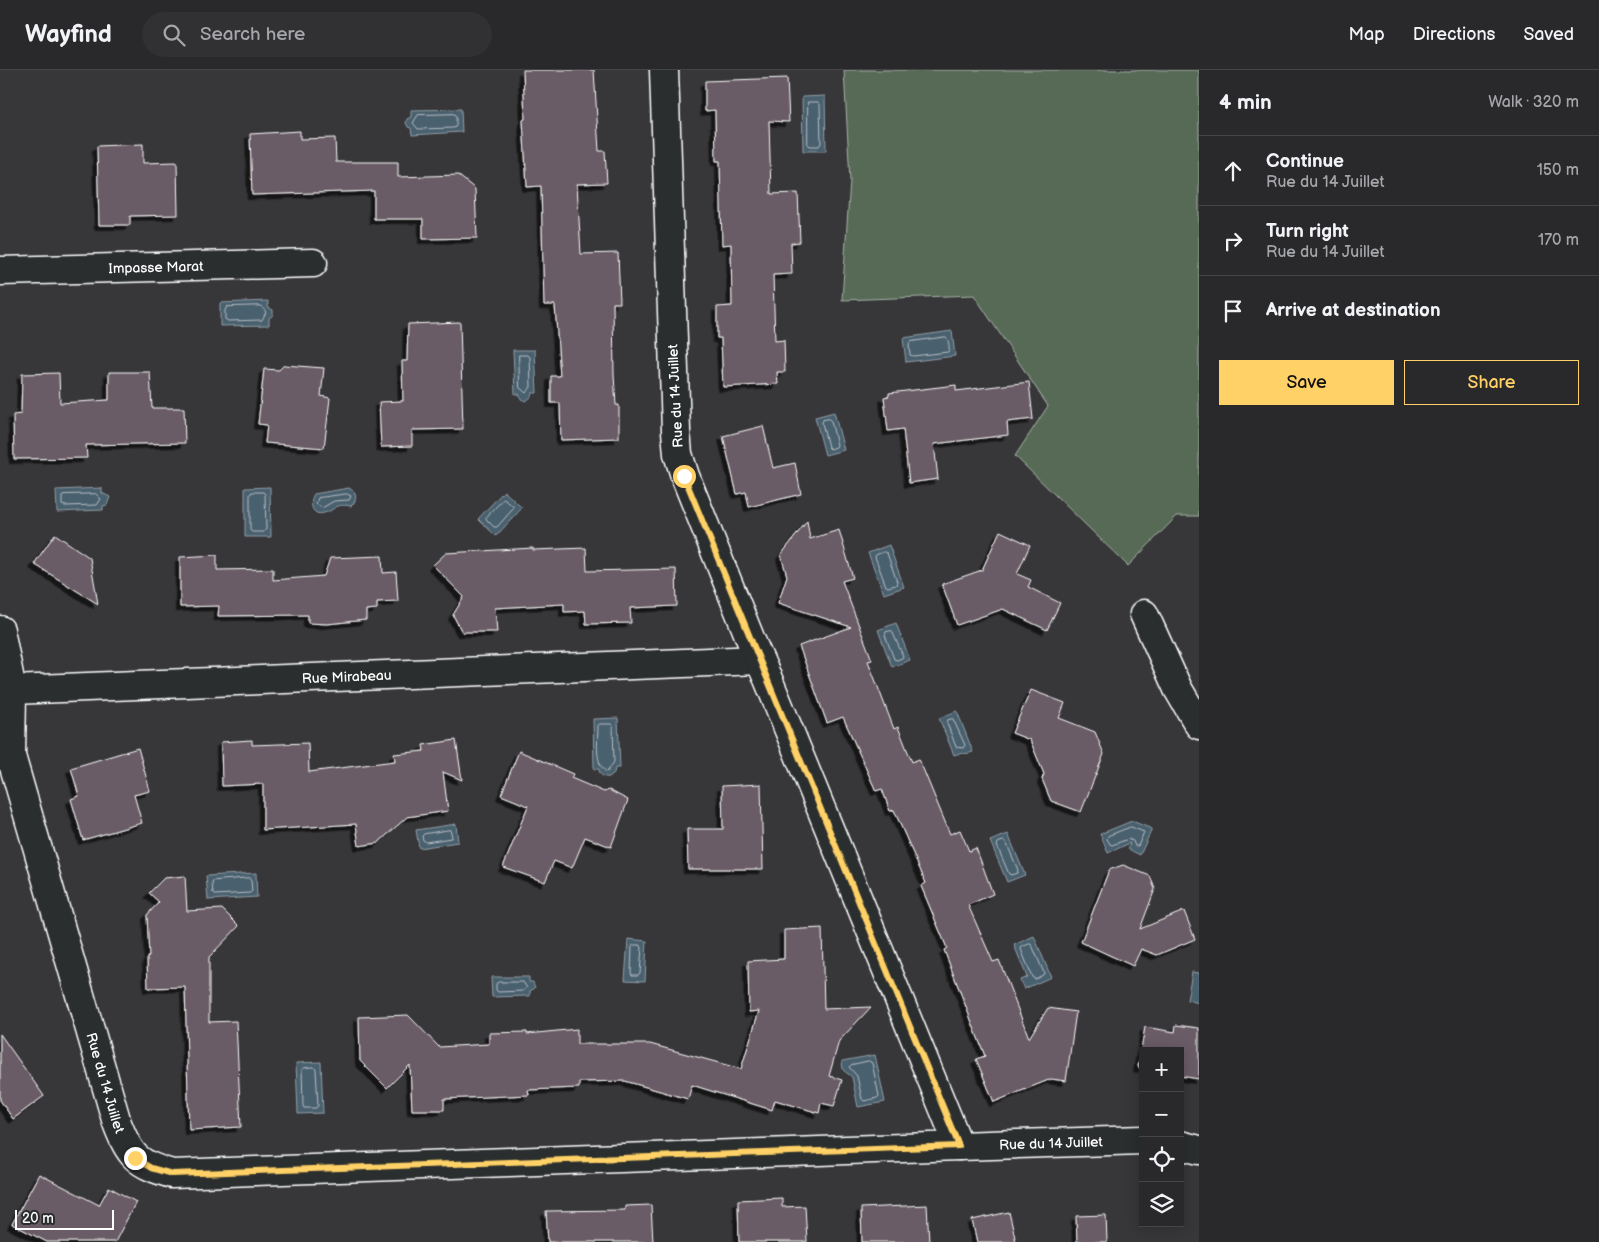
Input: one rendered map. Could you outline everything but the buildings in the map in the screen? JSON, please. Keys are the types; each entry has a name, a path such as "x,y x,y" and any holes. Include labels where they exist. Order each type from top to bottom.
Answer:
{"street":[{"name":"Rue du 14 Juillet","path":"664,70 675,422 678,454 684,476 959,1146"},
{"name":"Impasse Marat","path":"0,271 313,263"},
{"path":"1144,614 1178,689 1199,725"},
{"path":"0,630 12,690 6,756"},
{"name":"Rue Mirabeau","path":"12,690 759,660"},
{"name":"Rue du 14 Juillet","path":"6,756 117,1123 125,1144 135,1158 151,1168 172,1174 1139,1140"},
{"path":"1184,1147 1199,1150"}],"green space":[{"path":"844,70 1199,70 1199,516 1177,516 1128,566 1015,456 1048,406 974,295 842,300 850,180"}],"water":[{"path":"825,96 826,151 803,151 802,97"},
{"path":"461,109 462,132 412,135 411,128 406,123 407,119 411,117 411,110"},
{"path":"268,301 268,307 273,310 273,315 269,318 269,325 220,326 220,303"},
{"path":"952,331 955,356 906,362 903,338"},
{"path":"513,350 535,350 537,393 532,393 531,397 526,401 521,399 519,394 515,394"},
{"path":"834,412 844,450 825,455 815,417"},
{"path":"270,487 271,537 245,537 245,488"},
{"path":"102,488 102,493 110,497 107,505 103,506 103,510 57,512 56,490"},
{"path":"349,488 356,496 351,506 338,506 320,514 316,513 312,508 312,497 314,494"},
{"path":"504,491 522,508 496,536 478,519"},
{"path":"889,545 904,587 884,594 868,553"},
{"path":"896,623 910,660 892,667 878,630"},
{"path":"957,711 973,752 954,755 939,718"},
{"path":"618,718 620,768 615,768 614,773 609,777 605,777 602,776 599,769 594,769 593,719"},
{"path":"1132,821 1152,829 1140,855 1128,849 1130,843 1108,853 1100,834"},
{"path":"456,824 458,842 419,848 416,830"},
{"path":"1008,834 1025,875 1007,882 990,841"},
{"path":"256,873 257,897 208,900 206,876"},
{"path":"1034,936 1051,977 1024,989 1020,980 1027,977 1014,945"},
{"path":"628,939 647,941 645,981 625,980"},
{"path":"1192,972 1199,973 1199,1003 1187,1000"},
{"path":"491,977 529,977 529,982 533,982 535,988 530,991 530,996 492,997"},
{"path":"875,1055 885,1102 858,1107 852,1077 843,1070 842,1061"},
{"path":"321,1062 323,1113 298,1114 296,1063"}],"route":[{"path":"135,1158 151,1168 172,1174 959,1146 684,476"}]}
